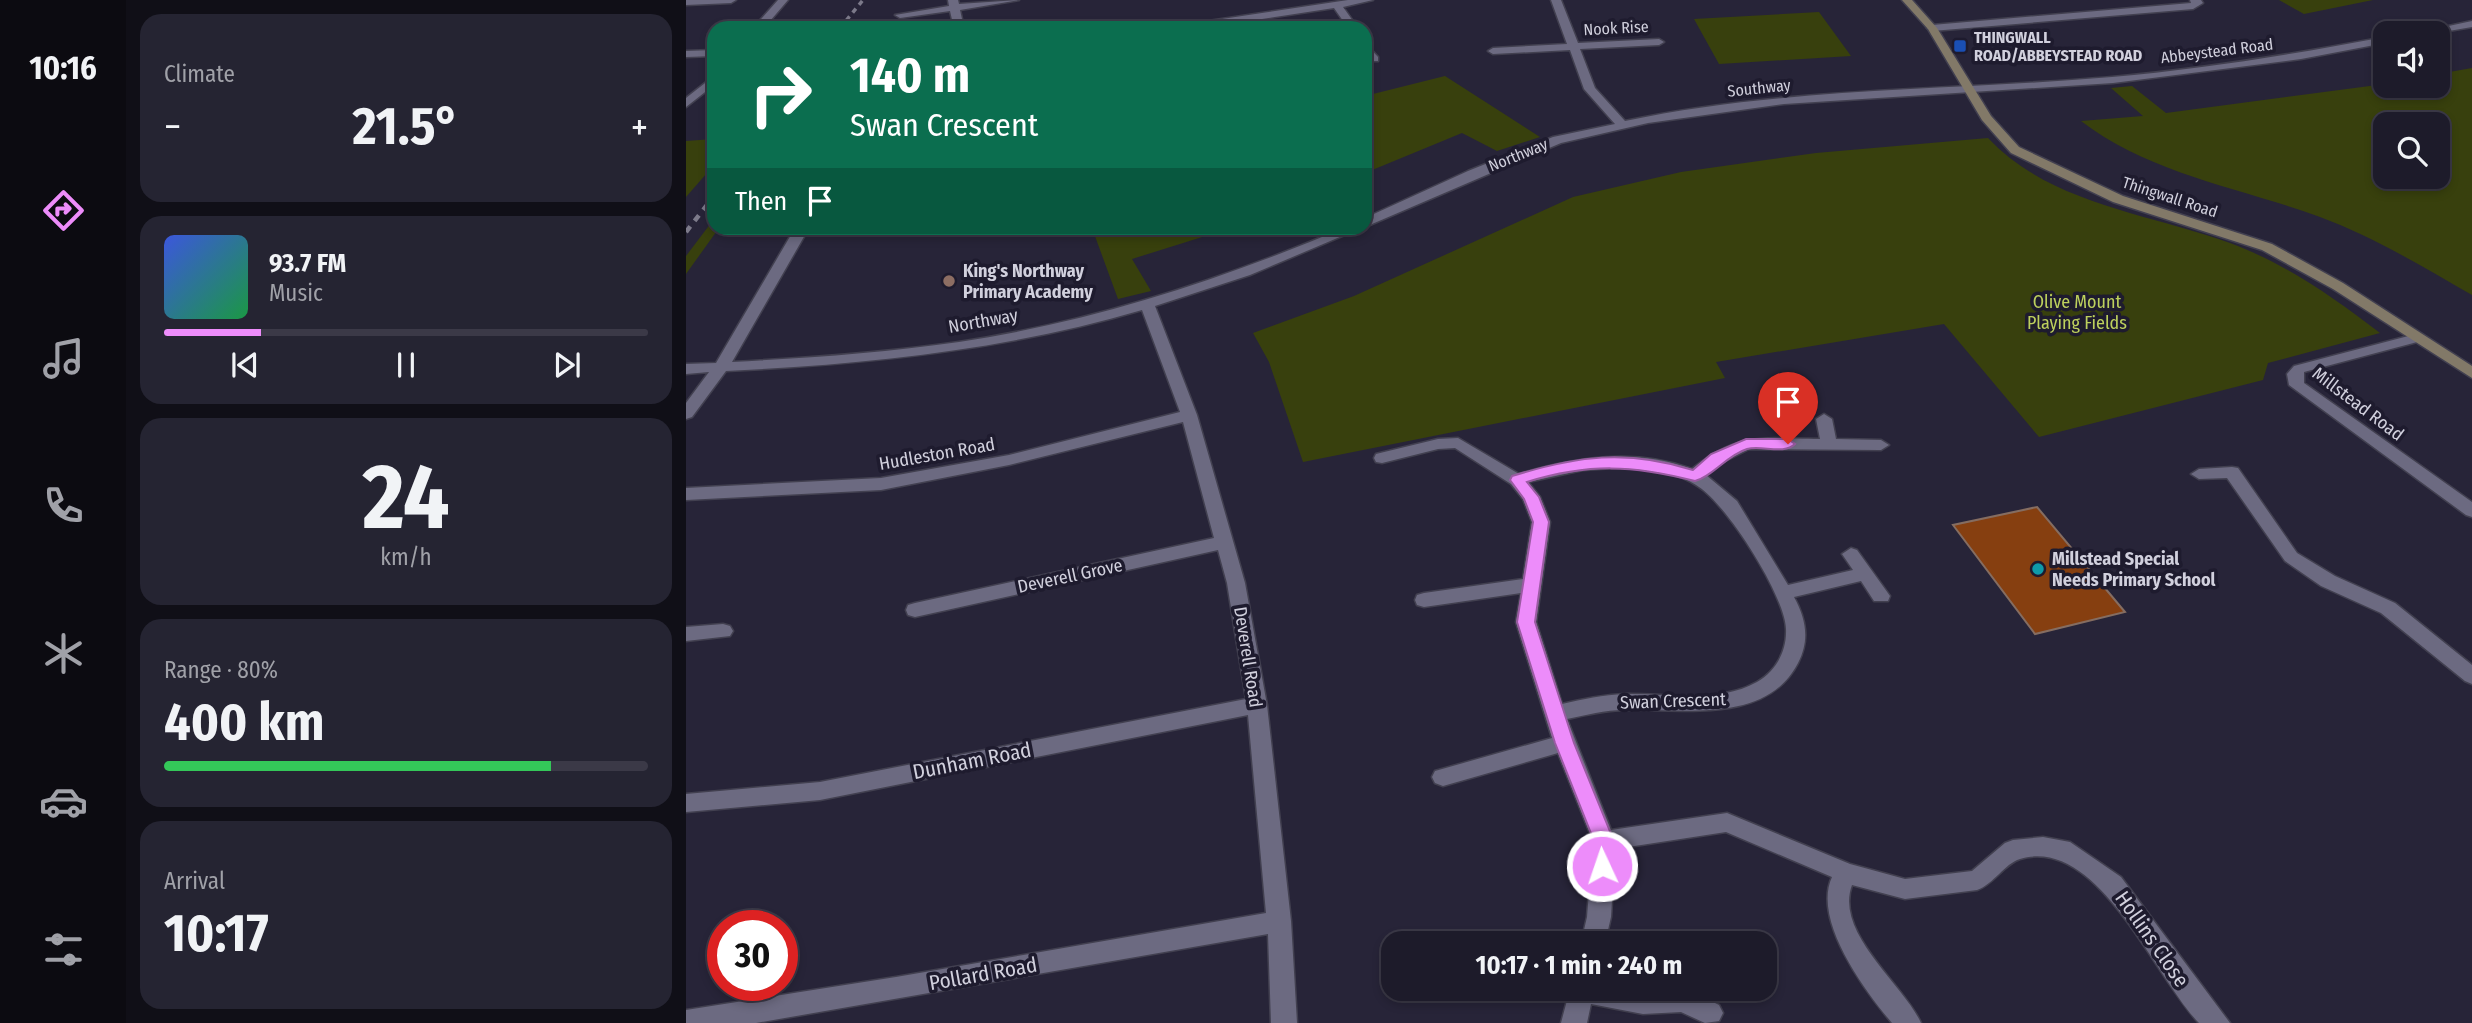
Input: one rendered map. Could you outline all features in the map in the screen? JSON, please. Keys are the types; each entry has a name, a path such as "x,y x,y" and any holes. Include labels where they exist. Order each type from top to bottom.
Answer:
{"street":[{"path":"686,2 732,0"},
{"path":"764,21 783,0"},
{"path":"900,16 954,4 1014,0"},
{"path":"1222,21 1338,7 1368,0"},
{"name":"Nook Rise","path":"1556,0 1590,89 1622,125"},
{"name":"Thingwall Road","path":"1907,0 1932,28 1967,90 2015,149 2118,199 2267,247 2338,286 2472,373"},
{"path":"1932,28 2193,6 2198,3 2195,0"},
{"path":"1338,7 1348,21"},
{"path":"2450,28 2472,24"},
{"name":"Nook Rise","path":"1493,51 1659,42"},
{"name":"Abbeystead Road","path":"1967,90 2113,80 2301,56 2373,42"},
{"path":"686,54 707,53"},
{"path":"686,104 707,85"},
{"name":"Southway","path":"1557,140 1714,108 1784,100 1967,90"},
{"name":"Northway","path":"1372,220 1472,174 1557,140"},
{"path":"686,414 721,367 798,235"},
{"name":"Northway","path":"686,369 904,354 1074,324 1229,280 1337,235"},
{"name":"Deverell Road","path":"1147,304 1155,318 1189,415 1236,583 1257,705 1279,921 1284,1023"},
{"name":"Millstead Road","path":"2416,338 2299,369 2295,374 2297,385 2472,511"},
{"name":"Hudleston Road","path":"686,494 881,484 1009,460 1189,415"},
{"path":"1824,419 1829,446"},
{"path":"1382,458 1410,458 1458,443 1517,480 1531,497 1541,522 1526,622 1564,743 1604,841 1599,917 1595,931"},
{"path":"1695,476 1717,458 1746,444 1881,446"},
{"path":"2220,455 2291,557 2328,581 2388,608 2472,676"},
{"name":"Swan Crescent","path":"1517,480 1564,465 1601,461 1666,467 1695,476 1731,504 1796,623 1793,648 1786,669 1765,687 1741,699 1608,703 1555,713"},
{"path":"2199,474 2232,472"},
{"name":"Deverell Grove","path":"915,610 1225,542"},
{"path":"1851,554 1881,596"},
{"path":"1782,593 1866,574"},
{"path":"1424,600 1531,585"},
{"path":"686,634 723,631"},
{"name":"Dunham Road","path":"686,803 820,791 1257,705"},
{"path":"1443,777 1564,743"},
{"name":"Hollins Close","path":"1604,841 1727,822 1847,873 1905,889 1939,887 1977,880 2013,850 2043,847 2070,852 2113,884 2176,974 2217,1023"},
{"path":"1847,873 1839,888 1844,929 1886,999 1908,1023"},
{"name":"Pollard Road","path":"686,1022 896,989 1279,921"},
{"path":"1574,1023 1579,1001"},
{"path":"1693,1001 1710,1013"}],"green space":[{"path":"2279,0 2373,0 2304,14"},
{"path":"1819,12 1851,56 1719,64 1694,19"},
{"path":"2472,68 2472,295 2398,253 2340,225 2165,167 2108,139 2081,121 2143,116 2111,88 2132,86 2166,113 2373,86 2373,98 2450,98 2450,72"},
{"path":"1445,76 1540,137 1497,151 1462,133 1372,170 1372,94"},
{"name":"Olive Mount Playing Fields","path":"1988,138 2013,160 2040,178 2070,192 2230,243 2271,261 2326,294 2380,333 2268,363 2263,380 2039,437 1944,324 1716,362 1725,378 1303,462 1269,362 1253,333 1354,296 1573,197 1681,172 1816,153"},
{"path":"707,140 707,173 686,197 686,141"},
{"path":"707,228 707,235 714,235 686,274 686,256"},
{"path":"1095,235 1209,235 1132,259 1151,291 1118,299"}],"building":[{"name":"Millstead Special Needs Primary School","path":"2037,507 2125,612 2035,634 1953,525"}],"railway":[{"path":"846,21 863,0"},
{"path":"686,232 707,205"}],"place":[{"name":"THINGWALL ROAD/ABBEYSTEAD ROAD","path":"1960,46"},
{"name":"King's Northway Primary Academy","path":"949,281"},
{"name":"Millstead Special Needs Primary School","path":"2038,569"}],"route":[{"path":"1602,866 1604,841 1564,743 1526,622 1541,522 1531,497 1517,480 1564,465 1601,461 1666,467 1695,476 1717,458 1746,444 1788,444"}]}
